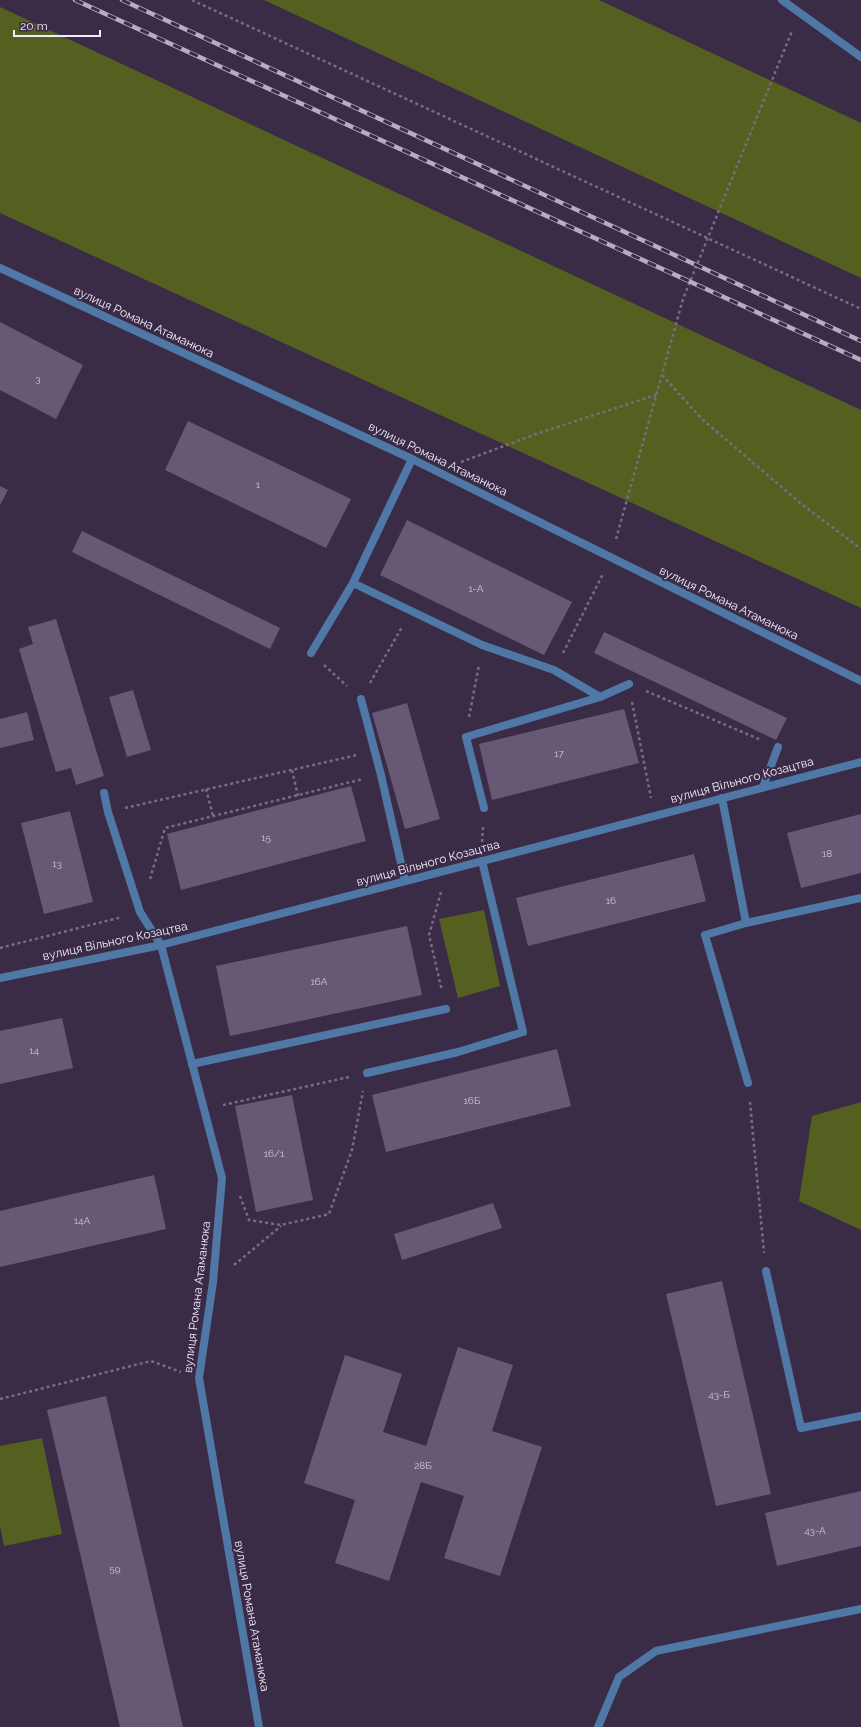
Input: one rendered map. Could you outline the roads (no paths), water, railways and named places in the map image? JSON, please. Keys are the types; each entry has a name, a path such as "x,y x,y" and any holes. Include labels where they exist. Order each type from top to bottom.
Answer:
{"street":[{"path":"782,0 861,57"},
{"name":"вулиця Романа Атаманюка","path":"0,268 412,459 861,681"},
{"path":"311,653 353,583 412,459"},
{"path":"353,583 482,645 554,670 600,698"},
{"path":"484,808 466,737 600,698 629,684"},
{"path":"361,699 375,751 405,881"},
{"path":"763,787 778,747"},
{"name":"вулиця Вільного Козацтва","path":"0,978 161,945 861,762"},
{"name":"вулиця Романа Атаманюка","path":"104,793 108,812 140,912 161,945 222,1178 213,1282 199,1378 259,1727"},
{"path":"722,798 746,923"},
{"path":"367,1073 458,1052 523,1032 482,861"},
{"path":"748,1084 705,935 746,923 861,898"},
{"path":"192,1064 446,1008"},
{"path":"766,1271 801,1428 861,1416"},
{"path":"598,1727 619,1677 656,1651 861,1610"}],"railway":[{"path":"75,0 861,360"},
{"path":"122,0 861,341"}]}
